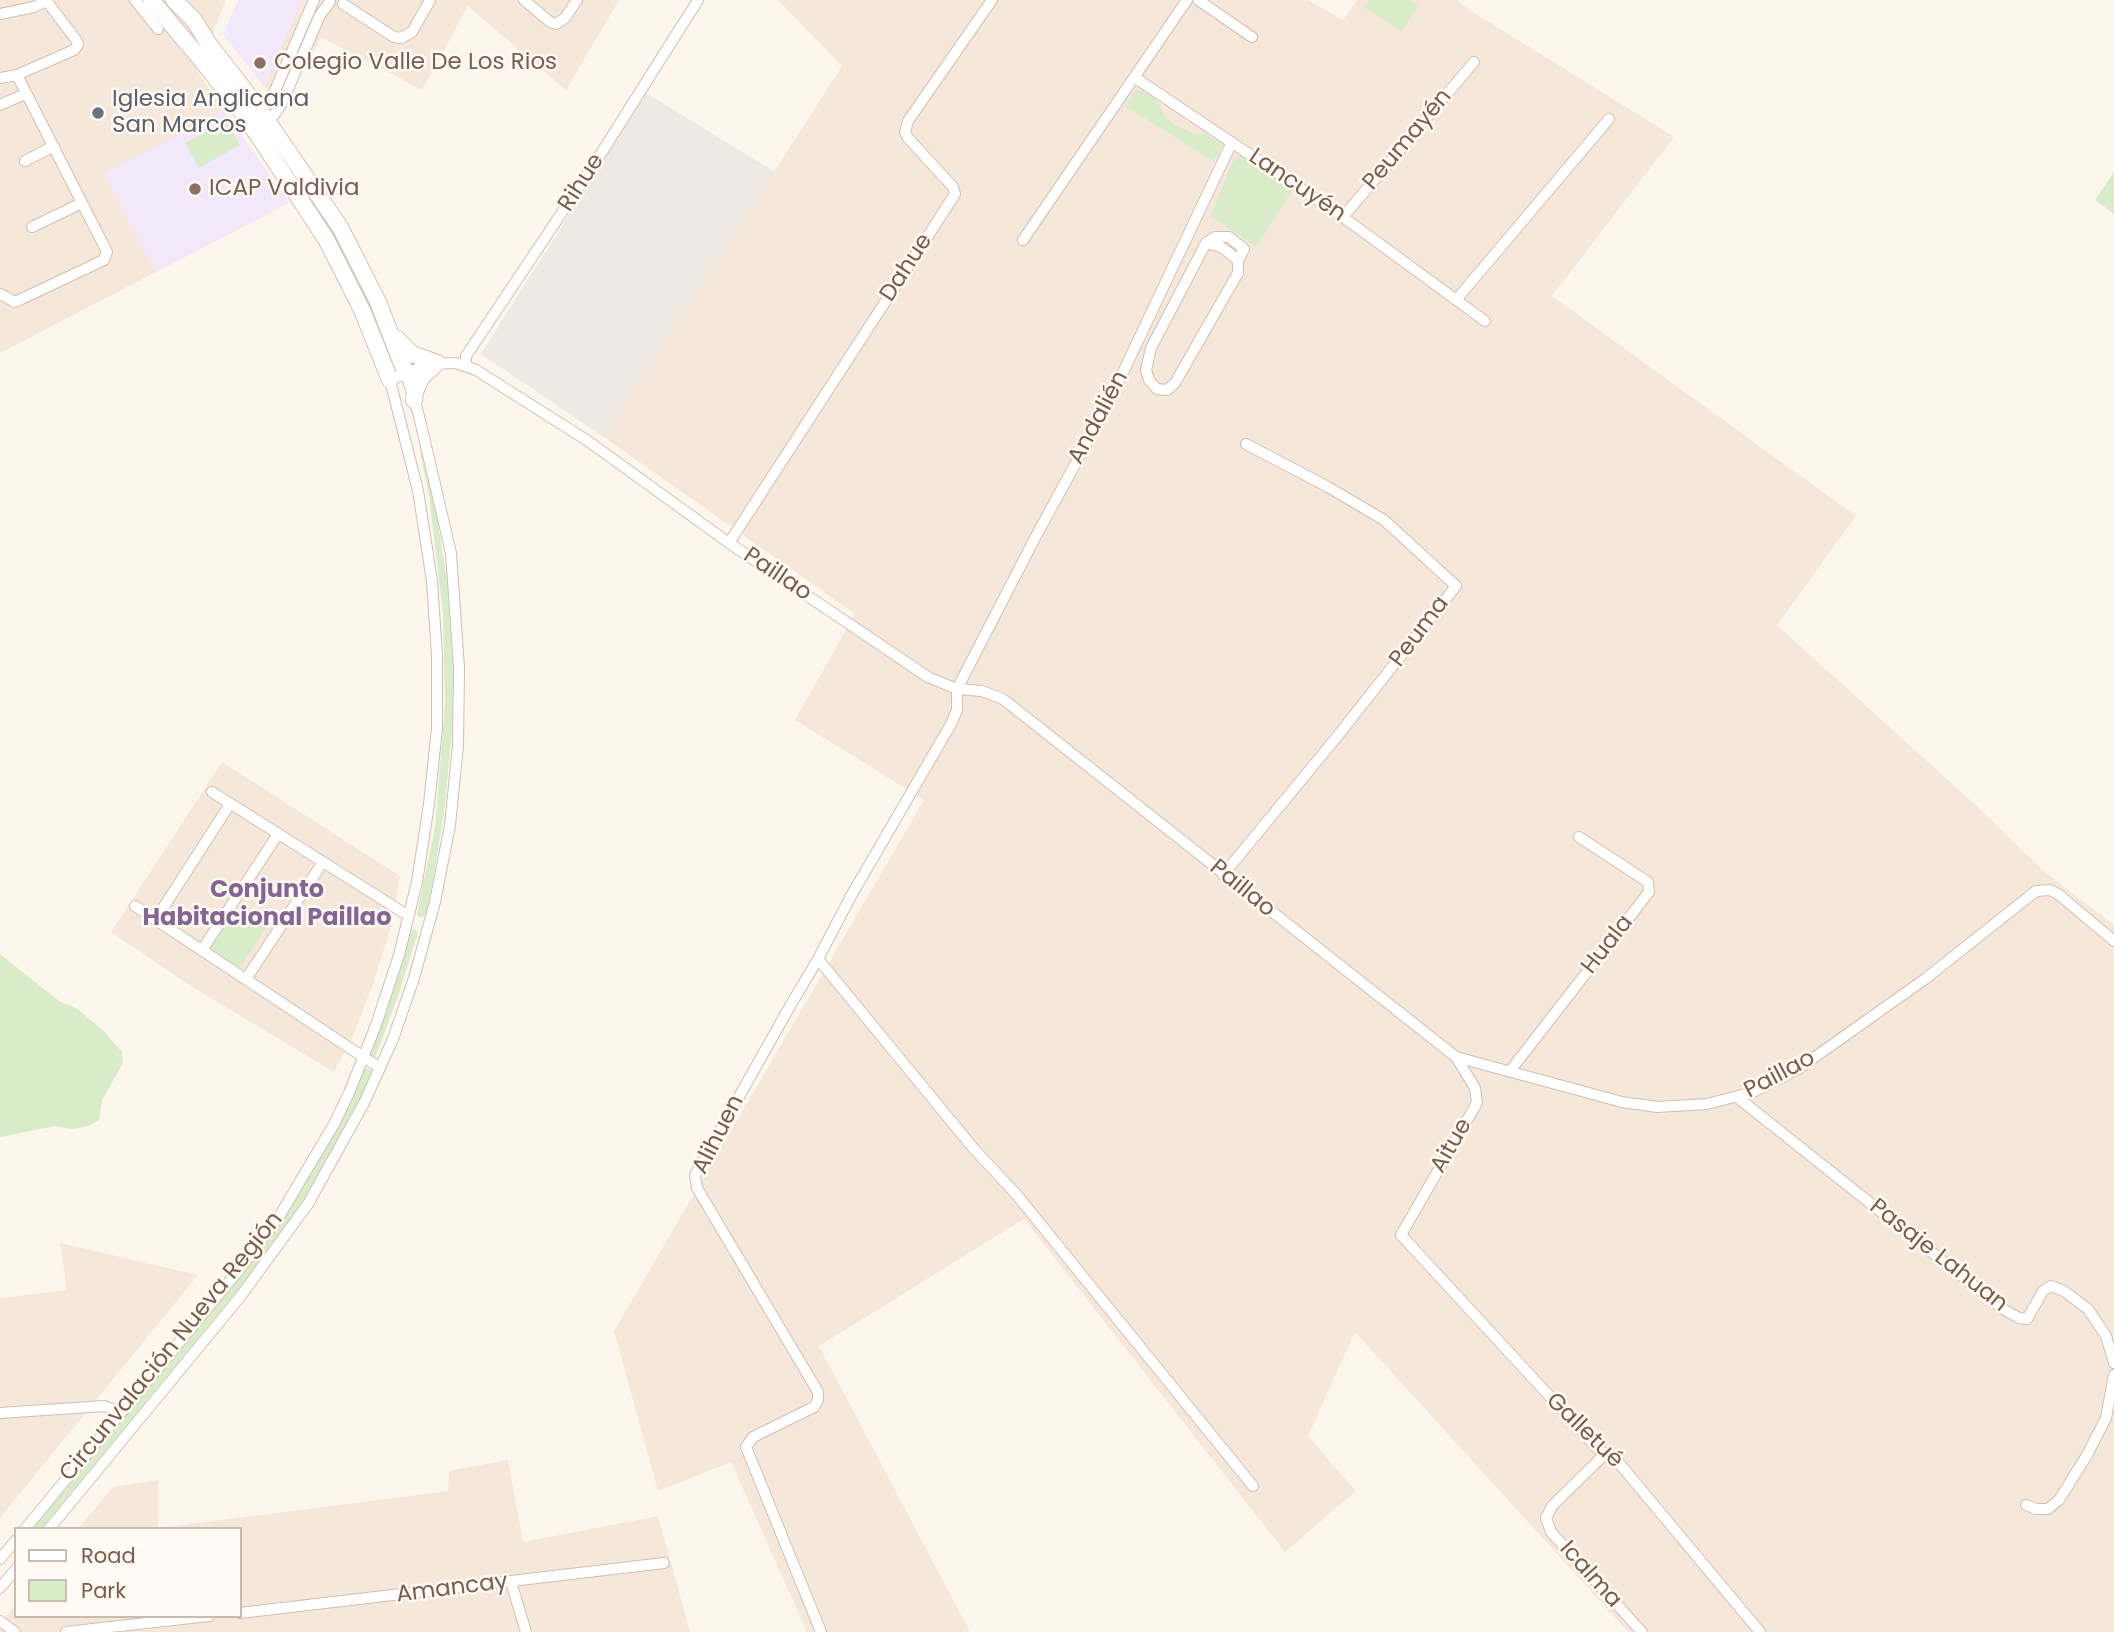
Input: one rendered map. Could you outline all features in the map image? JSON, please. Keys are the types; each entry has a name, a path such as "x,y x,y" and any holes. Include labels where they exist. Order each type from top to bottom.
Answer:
{"street":[{"path":"0,14 34,7 47,0 77,41 74,50 17,75 0,78"},
{"path":"135,0 158,29"},
{"name":"Circunvalación Nueva Región","path":"27,1527 238,1272 280,1215 334,1124 376,1025 407,915 429,804 437,728 437,656 432,581 398,377 389,331 378,302 340,227 297,162 211,58 151,0"},
{"name":"Circunvalación Nueva Región","path":"174,0 194,20 211,58"},
{"path":"258,116 274,93 314,0"},
{"path":"258,116 281,105 320,15 329,1 347,2 394,37 401,38 412,32 430,0"},
{"path":"524,0 556,24 565,19 577,0"},
{"name":"Rihue","path":"466,366 466,356 595,163 698,0"},
{"name":"Dahue","path":"729,543 955,194 953,187 905,132 908,121 992,0"},
{"path":"1023,240 1186,0"},
{"path":"1198,0 1252,37"},
{"name":"Peumayén","path":"1343,217 1474,62"},
{"path":"0,295 15,302 104,260 107,252 17,75"},
{"name":"Lancuyén","path":"1134,77 1343,217 1485,321"},
{"path":"0,105 25,94"},
{"name":"Circunvalación Nueva Región","path":"51,1527 279,1247 328,1171 380,1068 407,999 443,864 454,786 459,654 451,553 434,476 414,400 398,377 258,116"},
{"path":"1456,300 1609,119"},
{"name":"Andalién","path":"957,689 1127,365 1232,142"},
{"path":"25,161 54,146"},
{"path":"32,227 82,203"},
{"path":"1127,365 1148,376 1157,389 1167,390 1175,383 1238,273 1238,261 1244,249 1229,237 1215,237 1206,243 1151,348 1146,370 1148,376"},
{"path":"389,331 412,354 437,363 421,378 414,400"},
{"name":"Paillao","path":"398,377 419,367 437,363 466,366 588,441 729,543 929,677 957,689 982,691 1003,699 1455,1057 1639,1105 1692,1106 1737,1097 1769,1086 1798,1069 1925,979 2036,891 2050,890 2058,894 2114,941"},
{"name":"Peuma","path":"1223,874 1386,677 1455,586 1384,520 1246,444"},
{"name":"Alihuen","path":"821,1632 746,1447 753,1437 814,1407 818,1392 697,1188 696,1170 951,724 957,710 957,689"},
{"path":"212,793 407,915 429,924"},
{"path":"156,919 230,804"},
{"path":"202,950 278,834"},
{"name":"Huala","path":"1510,1071 1649,892 1648,882 1579,837"},
{"path":"246,979 323,862"},
{"path":"135,906 380,1068"},
{"path":"818,959 974,1149 1016,1194 1253,1486"},
{"name":"Aitue","path":"1401,1235 1477,1103 1475,1088 1455,1057"},
{"name":"Pasaje Lahuan","path":"1737,1097 2003,1309 2026,1319 2043,1291 2051,1286 2064,1291 2088,1309 2106,1336 2114,1363"},
{"name":"Galletué","path":"1401,1235 1600,1451 1615,1457 1760,1632"},
{"path":"2026,1505 2036,1509 2048,1509 2059,1500 2106,1419 2114,1375"},
{"path":"0,1413 104,1406 122,1412"},
{"name":"Icalma","path":"1606,1453 1552,1506 1546,1518 1551,1532 1642,1632"},
{"path":"0,1559 14,1542"},
{"name":"Amancay","path":"242,1613 664,1563"},
{"path":"0,1588 14,1571"},
{"path":"511,1582 526,1632"},
{"path":"66,1632 137,1628 197,1618"},
{"path":"0,1621 15,1632"}],"shaded area":[{"path":"0,0 226,0 197,71 289,203 0,353"},
{"name":"Colegio Valle De Los Rios","path":"239,0 301,0 264,87 223,34"},
{"path":"301,0 619,0 566,90 468,6 422,90 321,37 284,107 264,87"},
{"path":"778,0 1308,0 1343,20 1357,0 1458,0 1674,137 1552,296 1856,516 1777,625 1982,811 2045,872 2114,925 2114,1632 1628,1632 1355,1332 1308,1436 1356,1491 1285,1552 1024,1219 819,1346 970,1632 807,1632 731,1462 658,1491 614,1331 924,800 795,720 855,614 604,437 842,66"},
{"path":"646,93 775,172 604,437 481,354"},
{"name":"ICAP Valdivia","path":"224,110 289,203 155,272 104,174"},
{"path":"222,762 400,876 391,926 373,984 352,1038 334,1072 191,986 111,932"},
{"path":"60,1243 198,1275 0,1518 0,1298 67,1290"},
{"path":"508,1460 523,1542 658,1516 690,1632 0,1632 0,1624 14,1606 14,1618 242,1618 242,1527 166,1527 448,1491 449,1471"},
{"path":"158,1480 158,1527 80,1527 113,1487"}],"green space":[{"path":"1369,0 1411,0 1418,5 1402,31 1364,7"},
{"path":"1141,90 1157,100 1166,118 1176,126 1196,134 1206,134 1223,145 1213,161 1125,106 1135,91"},
{"path":"226,121 240,145 199,168 185,143"},
{"path":"274,142 331,222 381,324 395,367 392,367 379,325 359,281 345,264 272,144"},
{"path":"1241,155 1294,187 1256,247 1210,216 1233,161"},
{"path":"2114,172 2114,214 2095,200"},
{"path":"423,452 434,496 447,582 453,671 452,731 444,813 426,914 422,917 417,913 435,828 445,704 443,613 429,495 420,453"},
{"path":"241,902 270,922 241,966 234,967 209,949"},
{"path":"414,929 418,932 398,996 375,1058 372,1059 368,1054 410,933"},
{"path":"0,954 59,1001 76,1008 104,1031 122,1052 123,1063 102,1100 99,1120 88,1126 72,1129 55,1126 0,1137"},
{"path":"365,1068 371,1070 372,1074 357,1106 309,1191 250,1275 43,1527 34,1527 287,1211 332,1137"}],"place":[{"name":"Colegio Valle De Los Rios","path":"260,63"},
{"name":"Iglesia Anglicana San Marcos","path":"98,113"},
{"name":"ICAP Valdivia","path":"195,189"}],"district":[{"name":"Conjunto Habitacional Paillao","path":"267,905"}]}
